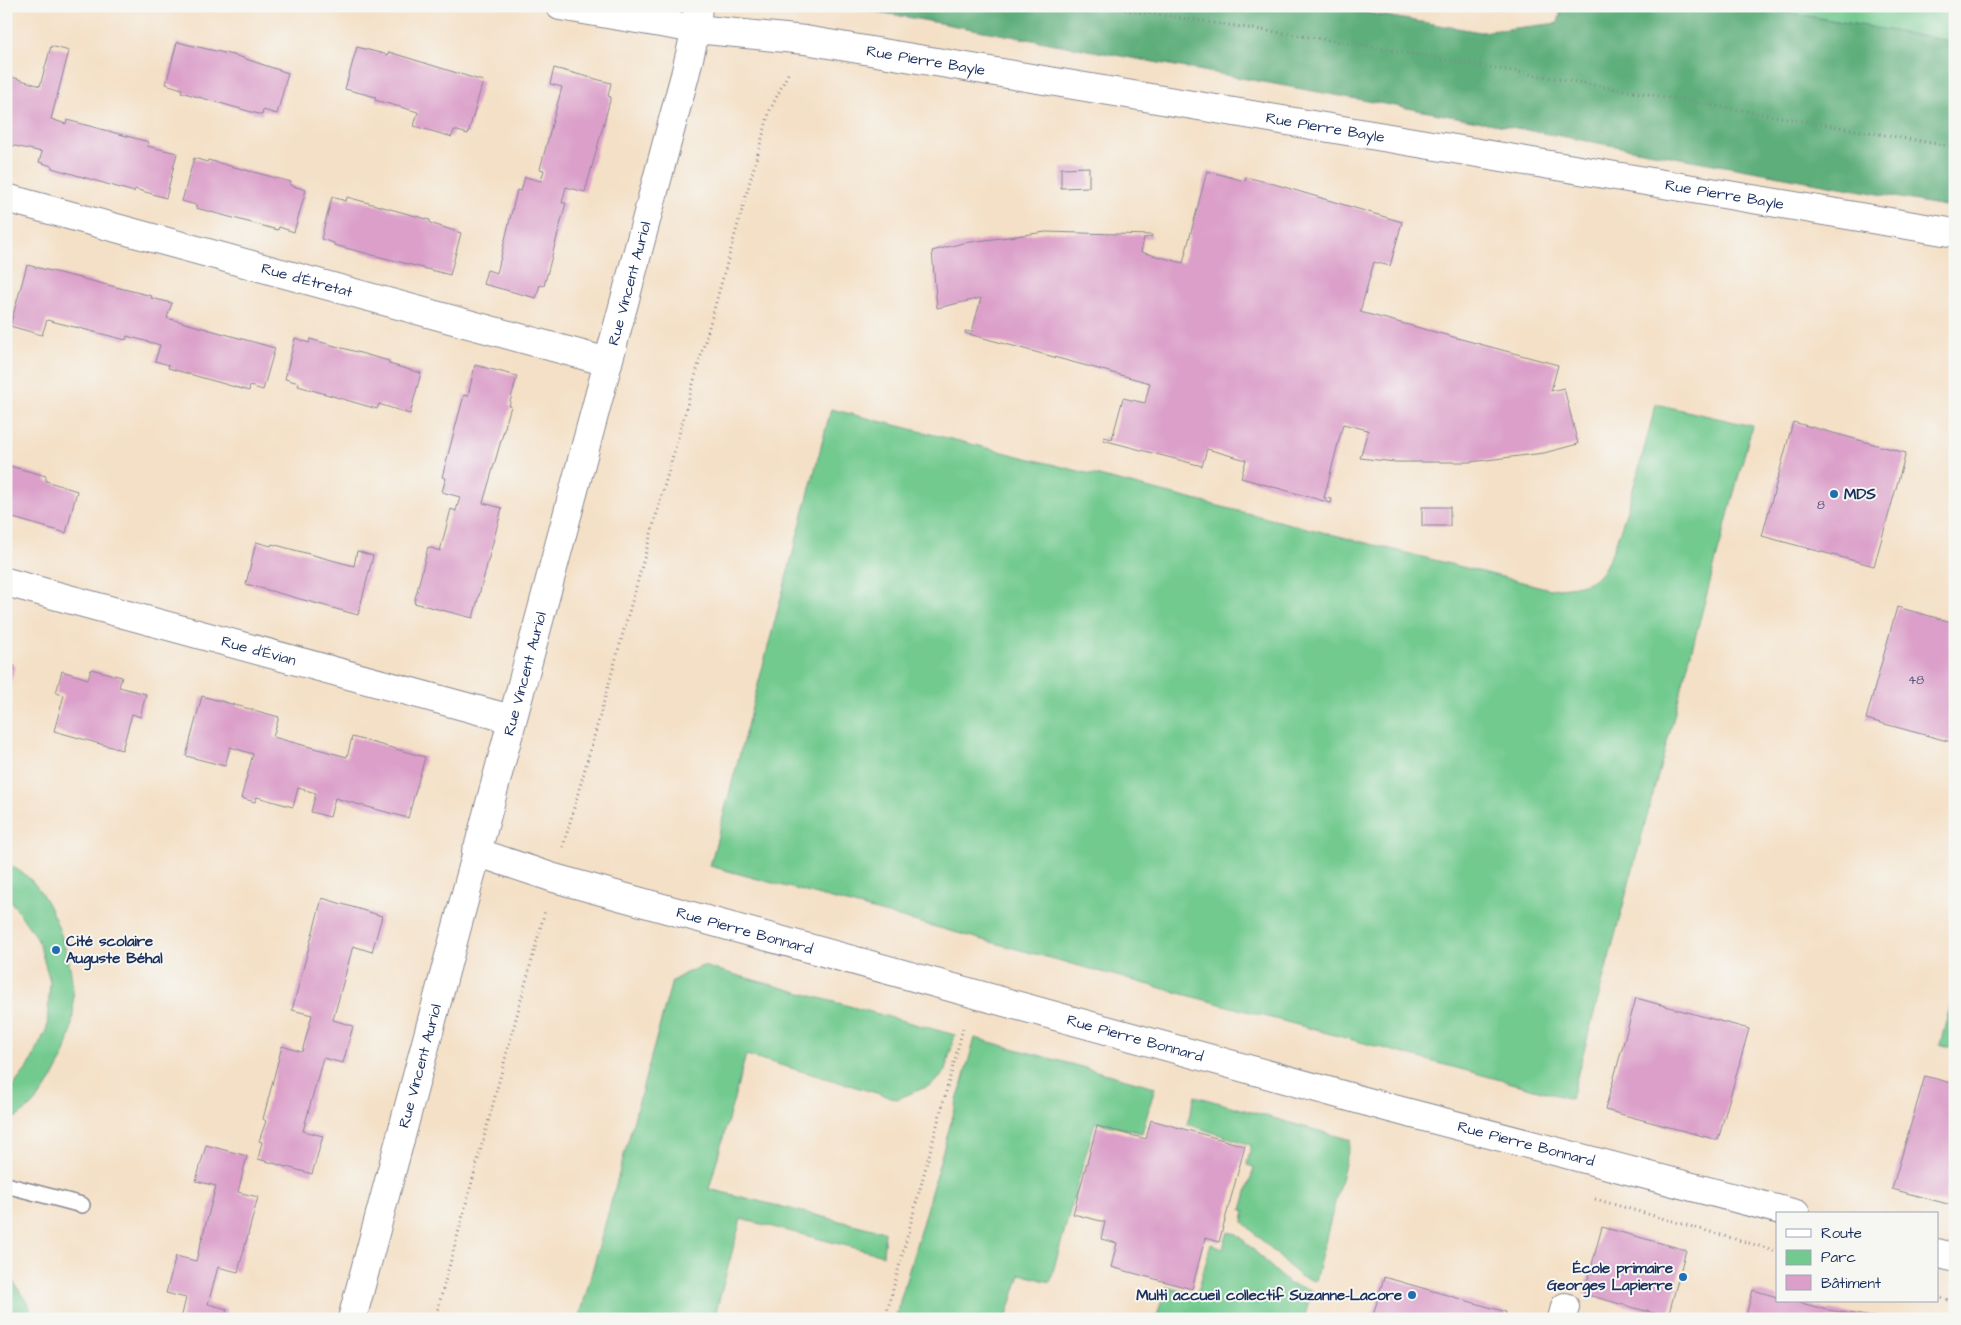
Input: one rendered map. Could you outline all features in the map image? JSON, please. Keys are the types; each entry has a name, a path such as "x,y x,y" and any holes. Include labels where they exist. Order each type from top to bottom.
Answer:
{"street":[{"name":"Rue Pierre Bayle","path":"560,6 697,17 805,40 1955,234"},
{"name":"Rue Vincent Auriol","path":"352,1319 608,362 697,17"},
{"name":"Rue d'Étretat","path":"6,198 608,362"},
{"name":"Rue d'Évian","path":"6,582 511,719"},
{"name":"Rue Pierre Bonnard","path":"476,852 554,878 1379,1105 1788,1212"},
{"path":"1938,1253 1955,1258"}],"lane":[{"path":"6,1186 82,1205"}],"path":[{"path":"1100,6 1349,43 1955,147"},
{"path":"435,1319 554,878 770,110 805,40"},
{"path":"885,1319 973,993"},
{"path":"1938,1297 1955,1302"}],"green space":[{"path":"846,6 1326,6 1481,32 1558,23 1562,6 1752,6 1955,42 1955,208"},
{"path":"1752,6 1955,6 1955,42"},
{"path":"1656,404 1752,426 1571,1099 710,866 831,409 1550,589 1587,583 1597,577 1605,566 1623,523"},
{"path":"6,862 31,880 51,910 70,966 73,1009 71,1030 66,1050 58,1069 46,1088 31,1106 6,1124 6,1095 29,1066 47,1028 50,981 38,940 6,894"},
{"path":"703,966 955,1035 944,1074 931,1085 897,1099 746,1055 709,1189 885,1232 883,1255 741,1219 714,1319 579,1319 672,981"},
{"path":"1955,989 1955,1049 1940,1044"},
{"path":"975,1038 1155,1087 1142,1133 1095,1122 1050,1282 1020,1274 1006,1319 895,1319"},
{"path":"1195,1096 1351,1140 1315,1281 1300,1277 1243,1222 1245,1210 1242,1210 1254,1167 1247,1165 1251,1145 1187,1124"},
{"path":"1228,1232 1237,1234 1289,1284 1312,1290 1304,1319 1156,1319 1166,1287 1197,1295 1211,1244 1223,1248"},
{"path":"6,1271 29,1305 32,1319 17,1319 6,1296"}],"building":[{"path":"177,42 237,56 288,73 277,114 263,110 262,115 181,92 182,89 166,84"},
{"path":"51,46 69,51 51,119 66,124 67,120 149,142 147,146 177,153 166,198 135,189 134,192 52,168 52,166 39,162 42,152 6,144 6,75 40,86"},
{"path":"357,47 388,55 389,52 483,81 468,134 454,130 452,137 414,126 418,112 375,100 376,97 345,89"},
{"path":"554,68 611,83 608,96 611,97 585,192 566,187 562,203 566,203 544,286 540,285 536,298 483,284 487,270 497,273 517,190 521,191 525,177 541,181 544,170 540,169 562,87 550,84"},
{"path":"194,158 291,182 290,185 306,190 294,232 279,227 278,230 196,208 196,205 182,201"},
{"path":"1089,167 1089,187 1061,188 1061,168"},
{"path":"1207,171 1245,181 1246,177 1274,184 1402,222 1390,266 1374,262 1360,312 1558,365 1551,391 1564,388 1578,444 1544,453 1470,462 1395,462 1360,458 1368,430 1343,424 1324,498 1332,499 1331,503 1241,478 1246,460 1207,449 1202,466 1103,440 1104,437 1112,439 1123,398 1145,403 1150,383 965,333 965,331 972,332 981,298 937,308 932,251 963,243 1046,232 1152,235 1152,237 1144,238 1141,252 1183,263"},
{"path":"332,197 346,201 347,197 430,220 430,223 461,233 450,275 334,245 334,243 321,239"},
{"path":"27,265 152,296 151,298 172,303 167,318 275,348 263,390 250,386 249,391 168,368 169,365 155,361 160,345 127,336 126,340 47,320 42,335 10,326"},
{"path":"295,338 309,343 310,339 389,361 389,364 421,373 410,414 379,404 377,409 298,386 299,383 285,379"},
{"path":"475,365 517,376 509,406 511,406 483,503 502,508 473,618 414,603 428,547 440,551 451,509 456,511 460,497 442,492 446,478 442,477 464,395 468,396"},
{"name":"MDS","path":"1793,422 1906,453 1874,566 1762,536"},
{"path":"6,465 46,476 46,481 77,491 66,533 6,516"},
{"path":"1422,507 1450,507 1450,526 1422,526"},
{"path":"256,542 271,546 272,544 354,566 357,551 373,556 358,615 246,584"},
{"path":"1897,607 1955,623 1955,743 1866,719"},
{"path":"6,664 15,666 7,695 6,695"},
{"path":"91,669 122,677 119,687 146,694 140,717 132,714 122,750 54,731 64,695 56,693 62,671 88,679"},
{"path":"202,696 279,717 273,737 347,757 352,737 425,757 408,818 335,798 330,817 311,812 316,793 298,788 293,807 257,797 255,802 241,798 253,754 230,747 225,766 186,756"},
{"path":"322,898 382,916 372,952 353,946 333,1020 353,1026 343,1063 323,1058 303,1131 323,1136 312,1174 258,1159 262,1142 259,1141 266,1121 263,1119 282,1046 302,1052 312,1015 292,1010"},
{"path":"1636,998 1749,1029 1718,1140 1605,1110"},
{"path":"1925,1076 1955,1084 1955,1206 1892,1189"},
{"path":"1151,1120 1245,1146 1219,1242 1205,1238 1192,1289 1111,1267 1117,1243 1101,1239 1105,1222 1073,1214 1097,1126 1146,1139"},
{"path":"206,1145 247,1156 238,1192 258,1197 238,1272 218,1267 208,1304 227,1309 224,1319 181,1319 186,1298 166,1293 176,1256 196,1261 216,1186 196,1181"},
{"path":"1602,1227 1686,1250 1668,1317 1584,1294"},
{"name":"Multi accueil collectif Suzanne-Lacore","path":"1384,1277 1506,1312 1504,1319 1372,1319"},
{"path":"1753,1290 1776,1297 1776,1302 1798,1302 1827,1310 1887,1319 1745,1319"}],"place":[{"name":"MDS","path":"1834,494"},
{"name":"Cité scolaire Auguste Béhal","path":"56,950"},
{"name":"École primaire Georges Lapierre","path":"1683,1277"},
{"name":"Multi accueil collectif Suzanne-Lacore","path":"1412,1295"}]}
